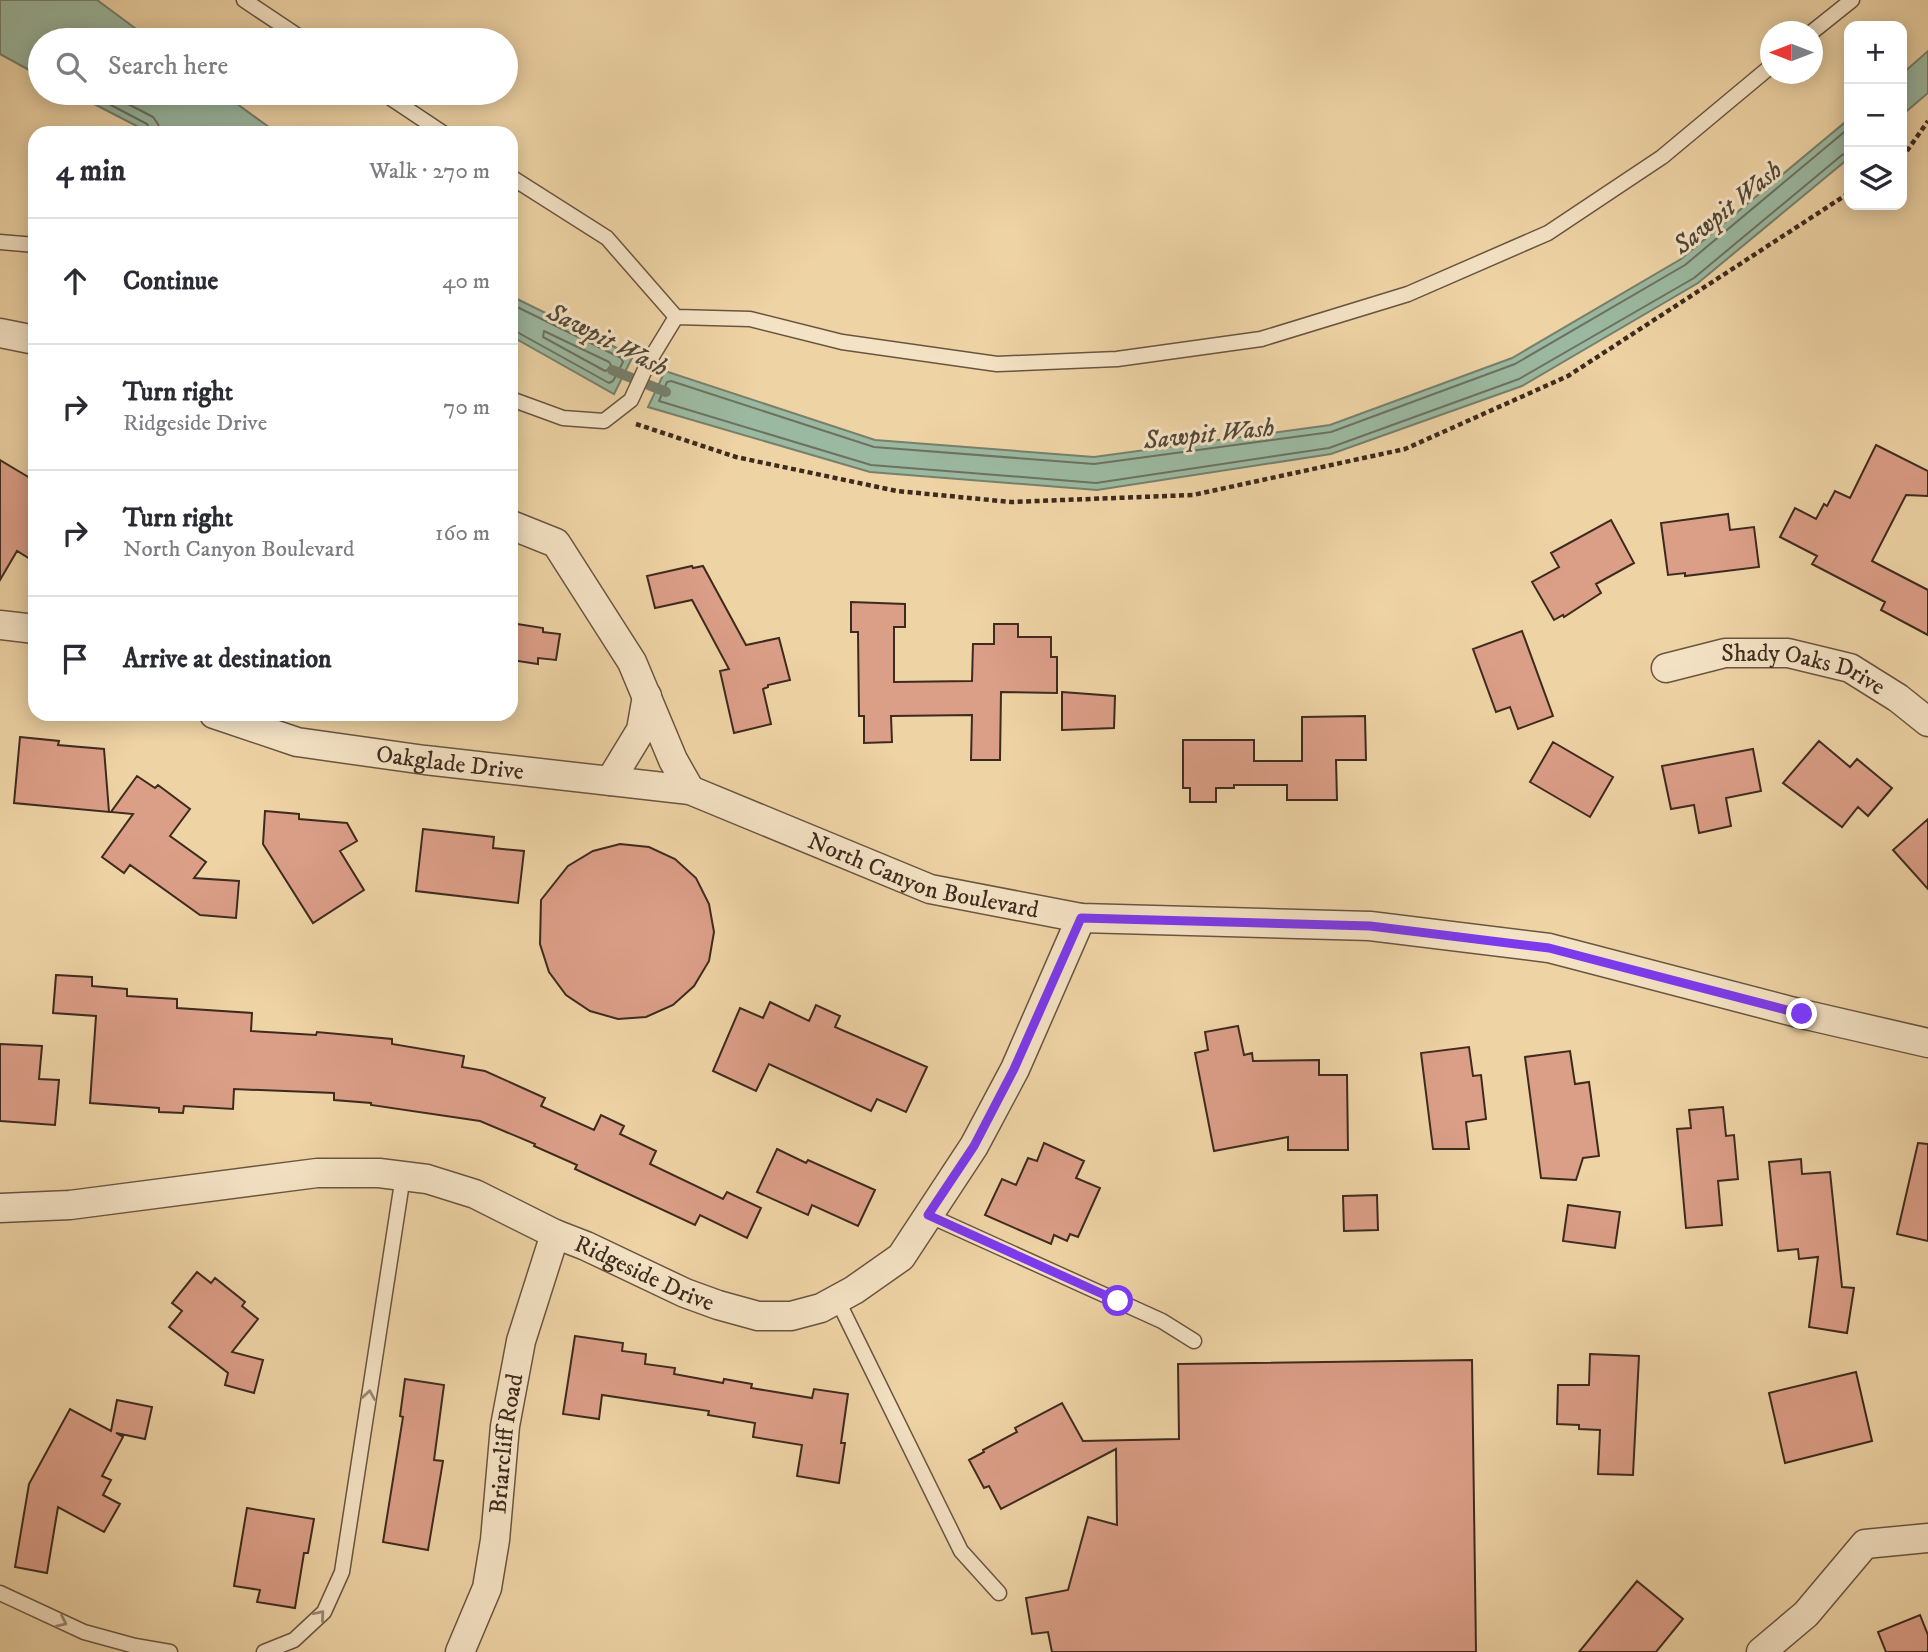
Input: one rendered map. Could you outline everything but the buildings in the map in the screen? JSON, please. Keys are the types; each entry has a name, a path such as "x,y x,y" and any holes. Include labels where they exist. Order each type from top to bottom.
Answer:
{"street":[{"path":"0,332 28,338"},
{"path":"518,528 556,543 632,662 673,760 690,790"},
{"path":"0,625 28,628"},
{"name":"Shady Oaks Drive","path":"1667,668 1725,653 1788,653 1850,668 1898,698 1928,722"},
{"path":"610,781 641,730 647,696"},
{"name":"Oakglade Drive","path":"235,721 297,742 425,760 690,790"},
{"name":"North Canyon Boulevard","path":"690,790 930,889 1081,918 1370,926 1549,948 1802,1014 1928,1043"},
{"name":"Ridgeside Drive","path":"0,1208 70,1205 317,1172 379,1172 427,1179 475,1194 685,1293 758,1316 791,1316 821,1308 901,1257 974,1146 1014,1069 1081,918"},
{"name":"Briarcliff Road","path":"460,1652 487,1588 495,1540 505,1426 521,1341 555,1234"},
{"path":"1761,1652 1806,1614 1864,1544 1928,1538"}],"lane":[{"path":"244,0 286,28"},
{"path":"1823,23 1852,0"},
{"path":"518,181 607,238 676,317 750,319 842,342 997,364 1117,359 1261,339 1408,294 1548,233 1662,157 1760,75"},
{"path":"401,105 432,126"},
{"path":"0,242 28,244"},
{"path":"518,402 563,418 604,421 631,400 648,363 676,317"},
{"path":"264,1652 294,1640 324,1612 342,1572 403,1176"},
{"path":"928,1215 1151,1316 1194,1342"},
{"path":"837,1299 961,1551 999,1593"},
{"path":"0,1593 84,1632 170,1652"}],"path":[{"path":"1907,152 1928,121"},
{"path":"604,421 643,424 736,457 897,491 1012,502 1193,495 1405,449 1569,376 1844,196"}],"water":[{"path":"0,0 97,0 135,28 28,28 28,69 0,54"},
{"path":"1928,51 1928,93 1907,111 1907,84 1907,70"},
{"path":"96,105 238,105 267,126 137,126"},
{"path":"1844,123 1844,162 1698,283 1522,386 1331,454 1097,490 870,472 648,407 665,371 875,440 1094,457 1330,425 1512,358 1681,259"},
{"path":"518,299 633,356 614,394 518,340"}],"waterway":[{"name":"Sawpit Wash","path":"612,370 666,392"}],"route":[{"path":"1118,1301 928,1215 974,1146 1014,1069 1081,918 1370,926 1549,948 1802,1014"}]}
